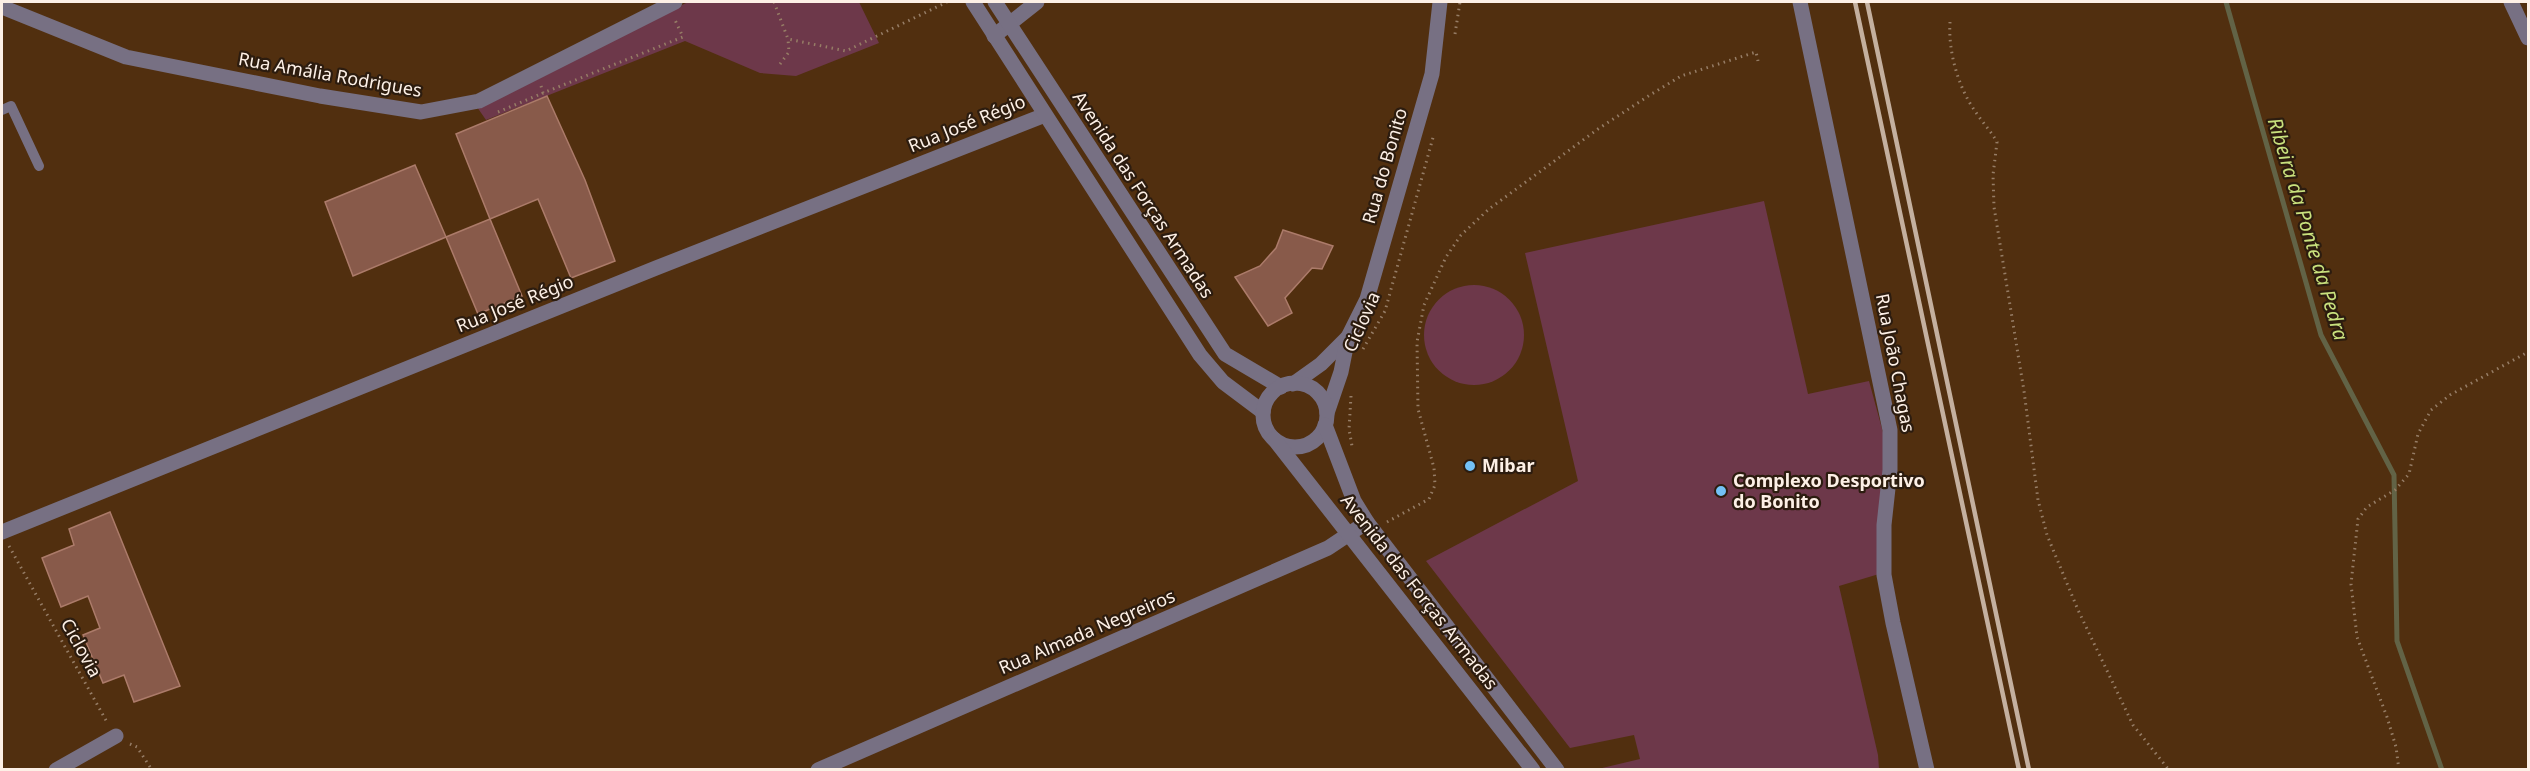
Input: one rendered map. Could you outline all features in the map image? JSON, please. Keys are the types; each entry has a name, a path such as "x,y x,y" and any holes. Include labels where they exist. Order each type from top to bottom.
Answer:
{"street":[{"path":"973,2 1176,318 1223,382 1263,412"},
{"name":"Avenida das Forças Armadas","path":"995,2 1225,354 1287,385"},
{"path":"994,36 1037,2"},
{"name":"Rua do Bonito","path":"1326,419 1341,372 1348,337 1367,299 1432,74 1440,2"},
{"name":"Rua João Chagas","path":"1800,2 1890,430 1890,470 1884,525 1884,575 1927,770"},
{"path":"2511,2 2529,38"},
{"name":"Rua Amália Rodrigues","path":"2,7 126,57 320,96 421,112 479,101 672,3"},
{"name":"Rua José Régio","path":"2,532 645,272 1045,114"},
{"name":"Rua do Bonito","path":"1287,385 1321,364 1348,337"},
{"path":"1287,385 1312,388 1319,395 1326,419 1313,442 1303,446 1282,445 1274,440 1263,422 1266,402 1287,385"},
{"name":"Avenida das Forças Armadas","path":"1326,419 1354,501 1374,519 1557,770"},
{"name":"Avenida das Forças Armadas","path":"1274,440 1533,770"},
{"name":"Rua Almada Negreiros","path":"818,770 1318,553 1374,519"},
{"path":"56,770 116,736"}],"lane":[{"path":"2,110 11,106 39,166"}],"path":[{"path":"774,2 788,39 789,52 780,64"},
{"path":"788,39 846,51 947,2"},
{"path":"1454,38 1460,2"},
{"path":"536,72 543,93 682,37 672,3"},
{"path":"1950,22 1949,40 1962,89 1997,142 1993,175 1994,207 2023,380 2038,500 2047,535 2078,610 2133,725 2169,770"},
{"path":"1374,519 1386,523 1429,499 1435,485 1434,468 1418,408 1417,342 1424,305 1446,257 1461,235 1489,209 1589,135 1681,76 1756,52 1758,60"},
{"name":"Ciclovia","path":"1361,353 1385,310 1436,124"},
{"path":"2399,770 2396,747 2387,717 2357,637 2351,584 2358,519 2367,507 2395,490 2409,474 2418,434 2431,410 2450,395 2529,352"},
{"path":"1351,393 1349,429 1352,447"},
{"name":"Ciclovia","path":"2,532 116,736 137,747 152,770"}],"shaded area":[{"path":"688,2 859,2 879,43 796,76 760,73 685,41 486,120 477,107"},
{"name":"Complexo Desportivo do Bonito","path":"1764,201 1808,394 1869,381 1887,447 1879,574 1839,586 1878,755 1879,769 1598,769 1640,759 1634,735 1570,748 1426,561 1578,481 1525,253"},
{"path":"1474,285 1502,293 1516,307 1524,335 1516,363 1502,377 1474,385 1446,377 1432,363 1424,335 1432,307 1446,293"}],"building":[{"path":"547,96 585,180 615,261 571,278 538,199 490,219 456,134"},
{"path":"415,165 446,237 353,276 325,202"},
{"path":"490,219 522,296 478,314 446,237"},
{"path":"1283,230 1333,246 1322,269 1312,268 1285,298 1292,313 1268,326 1235,277 1260,266 1276,248"},
{"path":"110,512 180,686 134,702 124,675 103,683 83,635 100,628 88,596 61,607 42,558 74,545 69,529"}],"waterway":[{"name":"Ribeira da Ponte da Pedra","path":"2226,2 2321,335 2394,475 2397,641 2442,770"}],"railway":[{"path":"1855,2 2019,770"},
{"path":"1867,2 2029,770"}],"place":[{"name":"Mibar","path":"1470,466"},
{"name":"Complexo Desportivo do Bonito","path":"1721,491"}]}
